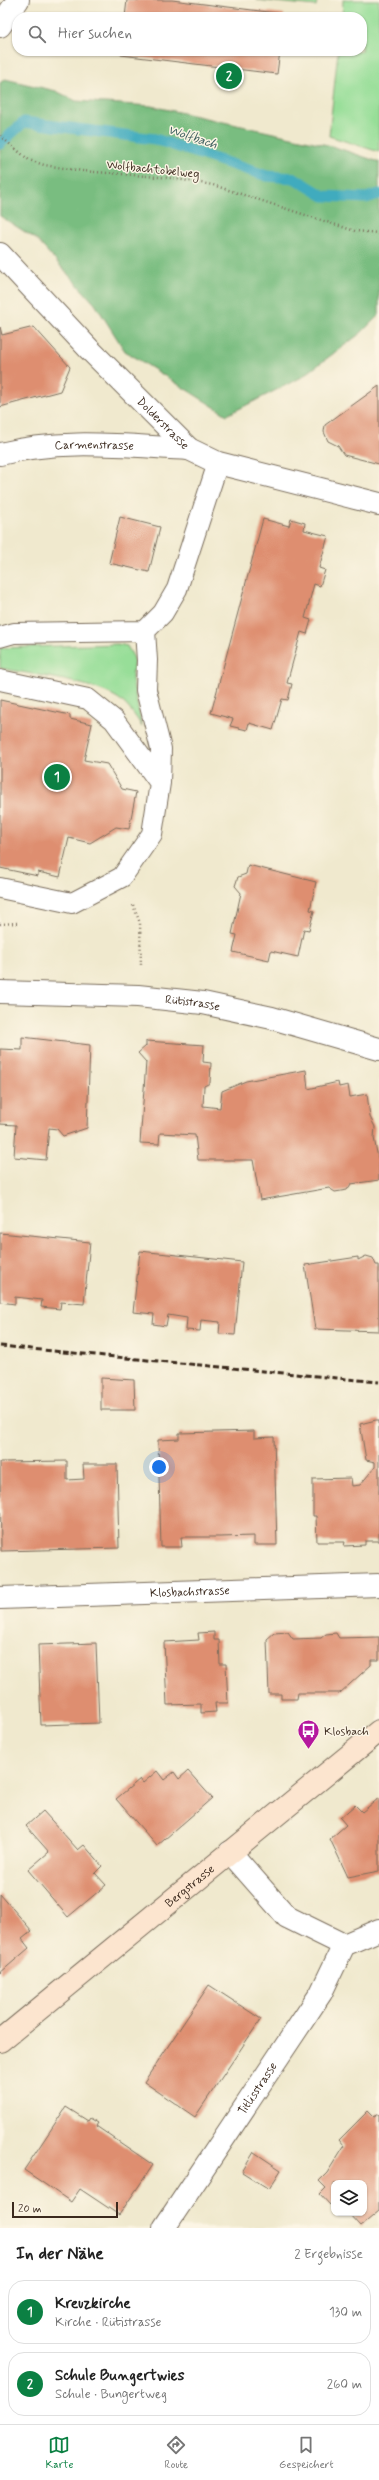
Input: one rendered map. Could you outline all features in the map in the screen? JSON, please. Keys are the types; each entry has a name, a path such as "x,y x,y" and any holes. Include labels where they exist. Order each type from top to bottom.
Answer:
{"main road":[{"name":"Bergstrasse","path":"0,2041 379,1731"}],"street":[{"path":"0,26 18,0"},
{"name":"Dolderstrasse","path":"0,254 89,349 189,449 218,463 379,504"},
{"name":"Carmenstrasse","path":"0,454 28,447 68,444 189,449"},
{"name":"Rütistrasse","path":"0,992 124,995 203,1003 272,1018 379,1050"},
{"name":"Klosbachstrasse","path":"0,1598 379,1585"},
{"path":"230,1852 287,1917 344,1945 379,1930"},
{"name":"Titlisstrasse","path":"164,2228 320,1993 344,1945"}],"lane":[{"path":"0,637 14,633 145,631 163,613 177,589 218,463"},
{"path":"0,888 72,903 122,878 152,834 160,783 161,749 146,690 147,660 145,631"},
{"path":"0,680 88,698 114,720 160,783"}],"path":[{"name":"Wolfbachtobelweg","path":"0,136 14,150 29,160 44,165 83,171 172,178 213,185 355,231 379,233"},
{"path":"140,923 142,951 140,969"}],"green space":[{"path":"256,0 317,0 316,6"},
{"path":"343,0 379,0 379,152 329,136 337,56 367,56 367,12 342,12"},
{"path":"5,79 56,91 76,101 151,106 332,146 379,162 379,315 361,333 302,377 227,415 125,351 95,304 36,239 0,216 0,83"},
{"path":"118,644 127,646 134,658 132,679 142,727 124,703 104,691 60,679 0,668 0,648"}],"building":[{"path":"127,0 172,0 268,12 126,12"},
{"path":"129,56 279,56 277,74"},
{"path":"0,327 2,335 34,327 70,367 60,391 0,407"},
{"path":"379,386 379,464 344,455 338,446 328,441 324,432 325,425"},
{"path":"120,517 160,527 149,572 109,563"},
{"path":"263,519 289,526 291,519 305,523 304,530 328,536 319,568 325,570 320,586 314,584 305,618 311,620 307,634 301,632 287,683 292,684 288,700 282,699 273,730 249,723 247,730 230,726 233,719 211,713"},
{"path":"0,700 70,715 70,719 92,724 84,760 107,764 122,789 136,792 129,829 116,827 90,843 69,838 60,877 38,872 38,876 0,868"},
{"path":"248,865 316,882 310,910 314,911 309,930 304,929 298,957 271,951 269,960 233,952 237,935 232,934 241,893 235,886 238,877 246,874"},
{"path":"22,1037 90,1045 87,1128 63,1136 57,1129 49,1128 46,1160 14,1157 16,1125 0,1124 0,1049 22,1050"},
{"path":"146,1041 204,1045 203,1062 211,1063 210,1083 204,1086 203,1106 220,1108 222,1091 246,1081 306,1070 308,1089 338,1082 339,1087 348,1085 350,1097 367,1094 370,1117 375,1127 374,1138 379,1163 379,1180 351,1184 347,1190 335,1192 329,1188 260,1200 253,1160 198,1160 195,1135 160,1133 159,1144 140,1143 146,1062 138,1053 146,1046"},
{"path":"0,1233 90,1242 84,1304 61,1302 60,1309 41,1307 42,1300 15,1297 15,1304 0,1302"},
{"path":"140,1251 242,1262 235,1335 219,1334 220,1322 201,1320 200,1331 186,1330 187,1318 168,1315 166,1326 153,1324 154,1314 133,1312"},
{"path":"366,1256 373,1258 376,1265 379,1265 379,1331 315,1329 305,1265 358,1257 358,1260"},
{"path":"101,1378 134,1380 135,1410 101,1410"},
{"path":"379,1420 379,1541 365,1541 365,1545 344,1546 345,1542 317,1542 316,1516 313,1516 313,1479 351,1478 352,1486 360,1485 375,1467 375,1462 366,1460 360,1424"},
{"path":"254,1431 254,1438 274,1437 277,1545 254,1545 254,1536 181,1537 182,1547 161,1547 158,1440 179,1439 179,1433"},
{"path":"67,1461 67,1480 84,1479 83,1464 117,1464 119,1548 1,1551 0,1462"},
{"path":"214,1632 214,1640 219,1640 220,1664 226,1664 228,1703 215,1703 216,1712 201,1713 201,1704 167,1705 164,1642 199,1640 198,1633"},
{"path":"288,1632 293,1639 321,1638 326,1634 336,1633 339,1638 379,1637 379,1660 371,1660 371,1665 340,1693 298,1693 297,1699 281,1699 281,1694 269,1694 267,1639 274,1633"},
{"path":"96,1643 99,1723 41,1725 38,1645"},
{"path":"157,1771 164,1780 174,1772 179,1779 188,1771 212,1798 157,1846 116,1799 140,1779 143,1783"},
{"path":"379,1798 379,1871 348,1877 330,1839 346,1825 340,1818 355,1805 362,1812"},
{"path":"43,1811 78,1850 84,1845 102,1866 95,1873 106,1885 68,1917 28,1870 49,1852 26,1826"},
{"path":"0,1894 32,1931 22,1939 29,1948 0,1973"},
{"path":"209,1985 261,2019 195,2117 144,2082"},
{"path":"66,2107 88,2121 90,2118 98,2123 96,2126 153,2165 119,2215 80,2189 71,2202 24,2170"},
{"path":"368,2111 374,2117 379,2114 379,2211 361,2226 352,2216 367,2216 367,2180 331,2180 330,2205 320,2194 326,2188 319,2181 327,2173 344,2146 339,2140"},
{"path":"254,2152 281,2170 269,2189 242,2172"}],"waterway":[{"name":"Wolfbach","path":"0,144 24,122 155,139 267,176 294,178 324,196 366,198 379,194"}],"railway":[{"path":"0,1346 379,1382"}],"place":[{"name":"Schule Bungertwies","path":"229,76"},
{"name":"Kreuzkirche","path":"57,777"},
{"name":"Klosbach","path":"308,1750"}]}
